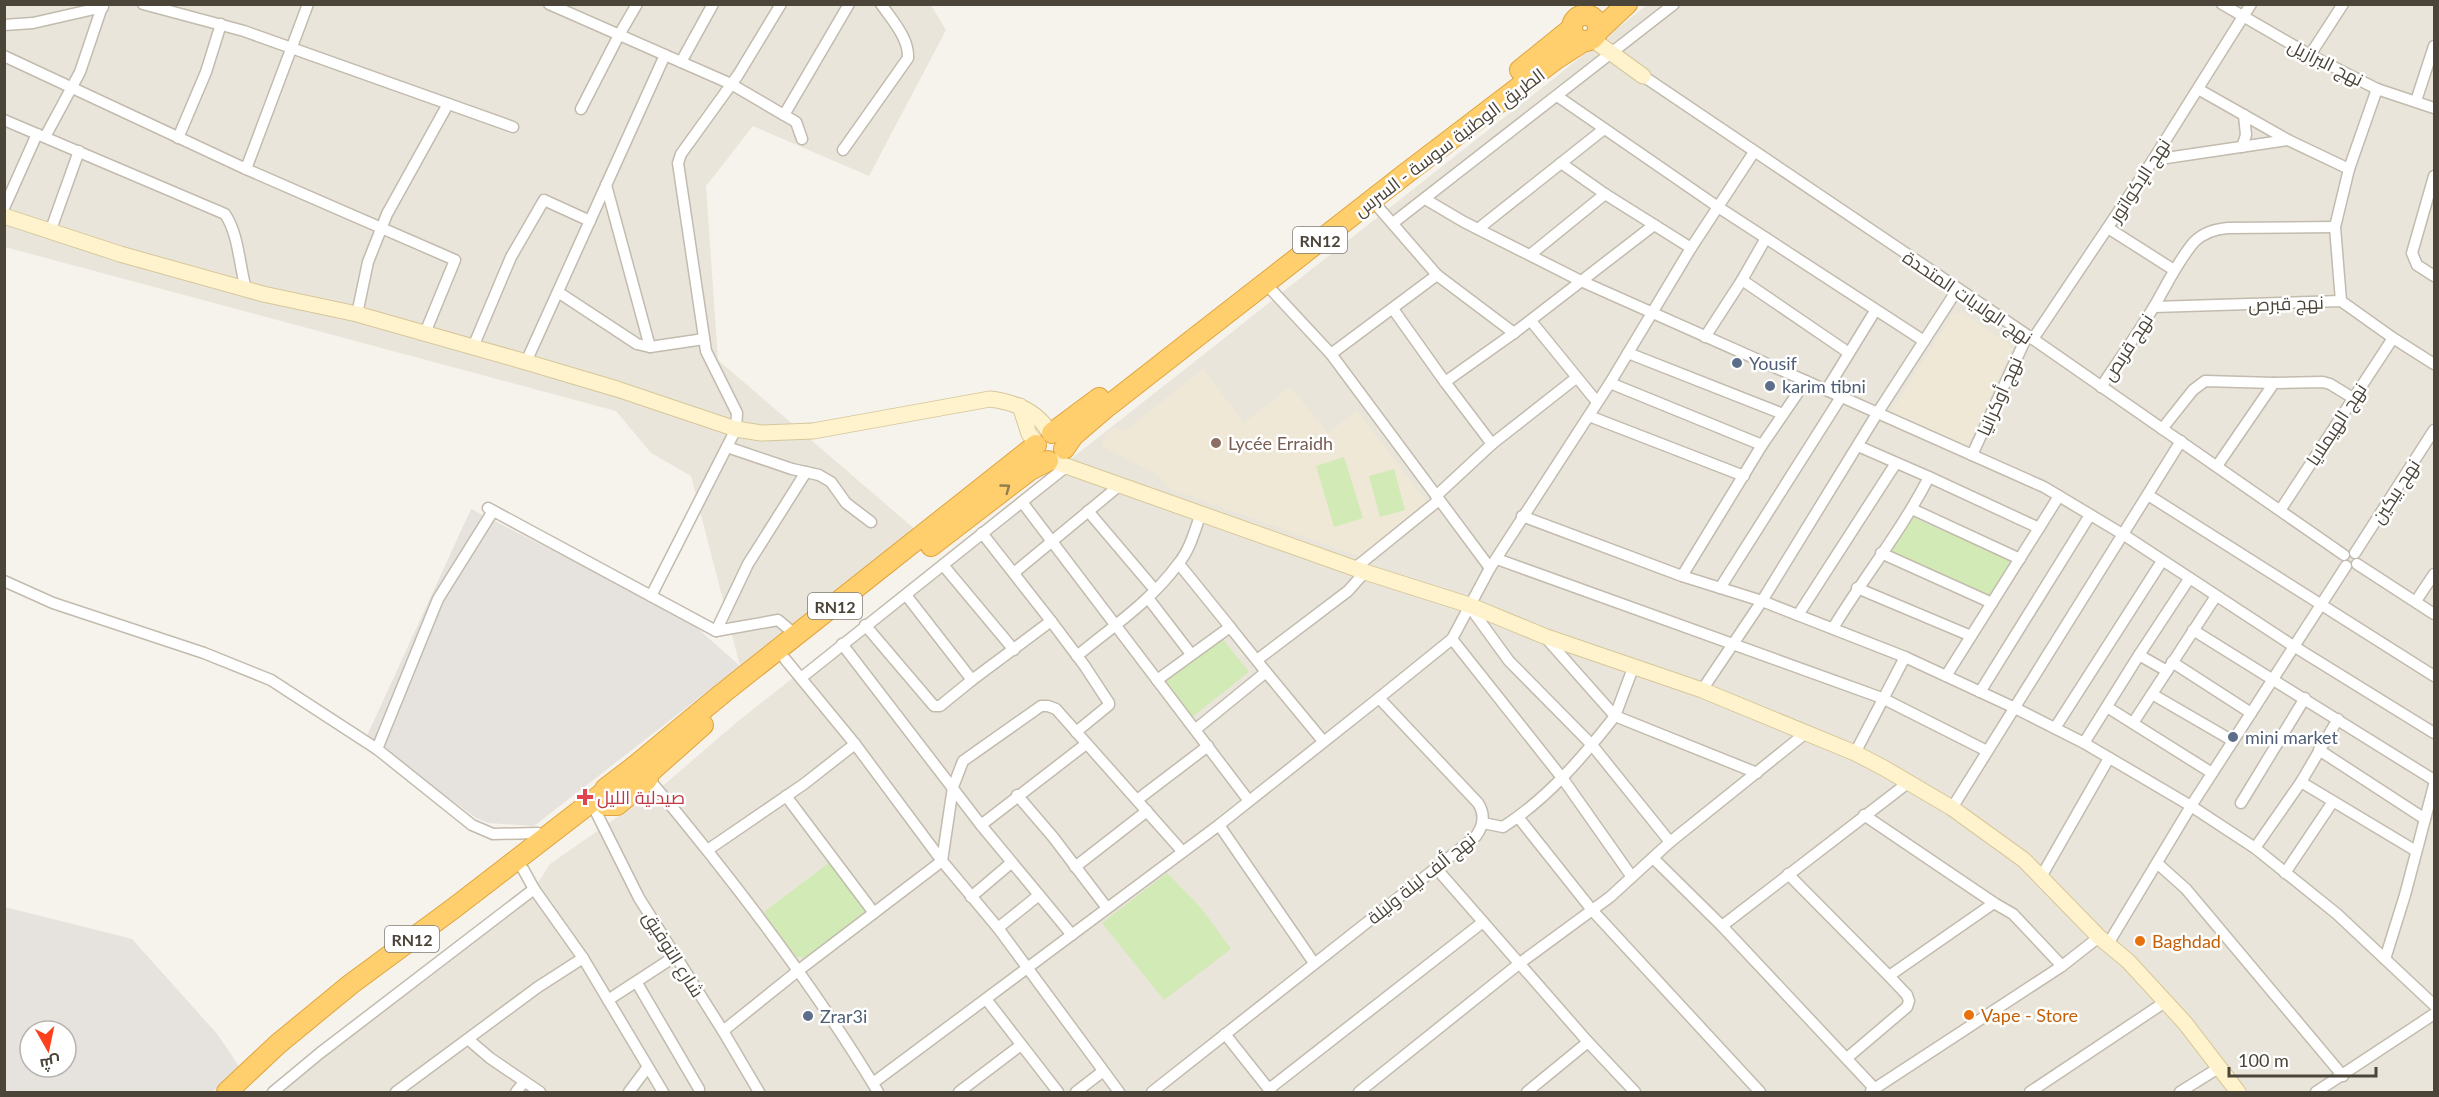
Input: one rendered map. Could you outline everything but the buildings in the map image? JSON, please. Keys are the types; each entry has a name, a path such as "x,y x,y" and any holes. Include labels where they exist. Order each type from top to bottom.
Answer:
{"highway":[{"name":"الطريق الوطنية سوسة - السرس","path":"644,772 706,707 797,636 1052,449 1473,108 1627,4"},
{"name":"الطريق الوطنية سوسة - السرس","path":"644,772 785,659 1030,470 1052,449 1073,436 1108,406 1556,59 1590,27"},
{"name":"RN12","path":"245,1092 287,1052 361,991 523,869 602,803 617,778 644,772"},
{"name":"RN12","path":"227,1092 278,1044 351,984 544,838 602,803"}],"street":[{"path":"143,4 221,24 292,47 513,127"},
{"path":"246,169 308,4"},
{"path":"549,4 731,84 796,122 802,139"},
{"path":"581,109 637,4"},
{"path":"681,62 713,4"},
{"path":"651,596 736,429 737,412 706,351 678,163 681,154 731,84 781,4"},
{"path":"784,115 849,4"},
{"path":"843,150 908,58 908,49 903,37 881,4"},
{"path":"1393,223 1674,4"},
{"name":"نهج البرازيل","path":"2222,4 2310,55 2377,89 2434,108"},
{"name":"نهج الإكواتور","path":"2030,338 2108,228 2251,4"},
{"path":"2310,55 2343,4"},
{"path":"4,25 33,23 103,6"},
{"path":"4,208 41,135 73,87 95,33 103,6"},
{"path":"178,138 206,72 221,24"},
{"name":"نهج الولايات المتحدة","path":"1590,27 1612,53 1643,76 2281,509 2351,559 2432,611"},
{"path":"2416,101 2434,46"},
{"path":"526,362 665,55"},
{"path":"4,56 246,169 455,260 425,333"},
{"path":"2198,88 2288,140 2349,169"},
{"path":"2341,301 2335,227 2349,169 2377,89"},
{"path":"1557,96 1718,207 1924,341"},
{"path":"357,314 368,262 387,214 448,104"},
{"path":"2242,147 2246,128 2244,115"},
{"path":"4,120 225,214 234,233 246,289"},
{"path":"1478,229 1604,129"},
{"path":"2152,160 2288,140"},
{"path":"50,232 79,152"},
{"path":"644,772 709,849 799,970 875,1088 986,999 1182,850 1219,825 1452,639 1490,568 1522,516 1589,416 1754,152"},
{"path":"1561,163 1605,194 1692,248"},
{"path":"2434,176 2412,253 2417,265 2434,276"},
{"path":"606,185 650,347"},
{"path":"1530,255 1605,194"},
{"path":"1425,199 1478,229 1581,281 2044,487 2124,535 2295,647 2434,733"},
{"path":"473,347 511,257 544,200 590,221"},
{"path":"1372,200 1437,275 1514,333"},
{"path":"4,216 120,254 246,289 357,314 526,362 617,389 736,429 761,433 813,431 990,399 1020,406 1038,418 1052,449 1093,474 1360,570 1469,605 1633,668 1702,690 1855,753 1909,782 1952,808 2024,860 2128,961 2185,1023 2238,1092"},
{"path":"1445,382 1531,321 1654,225"},
{"name":"نهج قربص","path":"2101,387 2154,307 2174,270 2195,241 2215,230 2335,227"},
{"path":"2108,228 2174,270"},
{"path":"1705,337 1766,238"},
{"path":"1331,354 1437,275"},
{"path":"1742,280 1849,353"},
{"path":"1266,284 1331,354 1490,568"},
{"path":"1702,690 1762,601 1878,412 1957,290"},
{"path":"558,292 637,344 650,347 704,339"},
{"name":"نهج قبرص","path":"2154,307 2341,301 2434,364"},
{"path":"1393,309 1492,444"},
{"path":"1827,389 1875,311"},
{"path":"1531,321 1597,402"},
{"name":"نهج أوكرانيا","path":"1972,455 2030,338"},
{"name":"نهج الهيملايا","path":"2281,509 2393,338"},
{"path":"1628,353 1783,414"},
{"path":"1257,660 1348,591 1360,570 1492,444 1576,378"},
{"path":"1682,576 1762,445 1806,381"},
{"path":"2162,429 2193,390 2205,381 2323,382 2353,398"},
{"path":"1610,383 1762,445"},
{"path":"2217,466 2274,383"},
{"path":"1720,588 1841,397"},
{"path":"1589,416 1744,476"},
{"name":"نهج بيكين","path":"1872,1091 2104,940 2157,863 2212,773 2434,430"},
{"path":"1952,808 2181,441"},
{"path":"1858,446 2039,528"},
{"path":"728,447 819,475 831,482 846,503 871,522"},
{"path":"801,678 1022,502 1052,449"},
{"path":"1798,615 1896,463"},
{"path":"716,631 748,564 806,472"},
{"path":"1833,628 1857,588 1912,509 1929,477"},
{"path":"1015,572 1120,485"},
{"path":"2148,495 2434,676"},
{"path":"1946,676 2059,496"},
{"path":"1022,502 1249,801"},
{"path":"1912,509 2020,559"},
{"path":"377,749 438,599 490,510 716,631 778,620 797,636"},
{"path":"1088,511 1151,594 1191,654"},
{"path":"1077,656 1151,594 1179,564 1189,546 1201,513"},
{"path":"1980,693 2090,515"},
{"path":"1522,516 1682,576 1762,601 1905,657 2084,743 2191,806 2255,848 2337,914 2434,1005"},
{"path":"982,533 1015,572 1109,704 1076,732"},
{"path":"1881,554 1992,603"},
{"path":"1497,559 1882,698 1987,752"},
{"path":"2055,728 2162,561"},
{"path":"1179,564 1323,741"},
{"path":"943,565 1014,650"},
{"path":"2416,601 2434,574"},
{"path":"2084,743 2189,579"},
{"path":"4,581 53,603 204,653 271,680 377,749 472,825 493,834 538,833 544,838"},
{"path":"1857,588 1971,636"},
{"path":"906,595 972,680"},
{"path":"2133,723 2216,596"},
{"path":"1469,605 1509,661 1592,745 1670,842"},
{"path":"865,625 934,706 940,706 1051,621"},
{"path":"1157,680 1230,627"},
{"path":"2193,630 2272,680 2306,698 2434,780"},
{"path":"1545,636 1615,716 1757,773"},
{"path":"1452,639 1563,778 1632,878"},
{"path":"842,644 870,684 954,787 1011,863 1072,935"},
{"path":"2139,655 2169,667 2251,713"},
{"path":"1855,753 1905,657"},
{"path":"785,659 855,744 942,861 998,928 1119,1092"},
{"path":"1483,823 1503,827 1563,778 1615,716 1633,668"},
{"path":"1196,729 1266,672"},
{"path":"2152,694 2233,741"},
{"name":"نهج ألف ليلة وليلة","path":"1152,1092 1476,836 1483,823 1478,803 1379,698"},
{"path":"2241,802 2306,698"},
{"path":"723,1031 942,861 954,787 963,761 1041,706 1056,709 1182,850"},
{"path":"2107,707 2212,773"},
{"path":"2255,848 2301,782 2338,719"},
{"path":"1359,1092 1520,963 1632,878 1670,842 1807,732"},
{"path":"709,849 742,824 786,796 855,744"},
{"path":"981,825 1086,744"},
{"path":"1137,800 1208,746"},
{"path":"2319,750 2429,816"},
{"path":"2041,877 2109,758"},
{"path":"1722,926 1909,782"},
{"path":"2301,782 2332,803 2416,851"},
{"path":"2385,959 2416,851 2429,816 2434,785"},
{"path":"1017,795 1107,908"},
{"path":"786,796 874,913"},
{"name":"شارع التوفيق","path":"602,803 639,898 759,1092"},
{"path":"2285,873 2332,803"},
{"path":"1075,867 1147,811"},
{"path":"1864,815 2013,914 2062,966"},
{"path":"1518,817 1592,910 1761,1092"},
{"path":"1219,825 1314,963"},
{"path":"1653,858 1722,926 1847,1058 1872,1091"},
{"path":"971,897 1011,863"},
{"path":"2157,863 2186,889 2343,1076"},
{"path":"1436,868 1588,1042 1635,1092"},
{"path":"523,869 534,889 583,958 663,1092"},
{"path":"1788,874 1889,976 1910,1001 1907,1007 1847,1058"},
{"path":"273,1092 320,1053 534,889"},
{"path":"998,928 1039,895"},
{"path":"1889,976 1994,903"},
{"path":"1225,1034 1270,1091 1483,922"},
{"path":"608,1000 674,957"},
{"path":"396,1092 538,987 583,958"},
{"path":"637,983 699,1089"},
{"path":"986,999 1058,1092"},
{"path":"2030,1092 2165,1002"},
{"path":"2316,1092 2434,1014"},
{"path":"469,1040 540,1092"},
{"path":"1527,1092 1588,1042"},
{"path":"959,1092 1021,1045"},
{"path":"2180,1092 2220,1067"},
{"path":"629,1092 647,1068"},
{"path":"1076,1092 1102,1071"},
{"path":"516,1092 524,1082"}],"shaded area":[{"path":"4,5 931,5 946,30 869,176 753,126 706,186 718,360 917,531 740,666 691,476 651,453 616,411 5,247"},
{"path":"1647,5 2434,5 2434,1092 282,1092 301,1072 433,975 527,900 550,864 665,784 737,722"},
{"path":"1961,312 2009,344 2012,349 1968,443 1962,443 1891,412 1952,315"},
{"path":"1203,369 1244,423 1290,387 1328,433 1357,411 1428,504 1361,557 1168,488 1155,473 1102,446 1106,434 1115,427 1125,431"},
{"path":"471,509 687,619 740,666 534,826 488,823 476,818 366,738"},
{"path":"5,907 132,939 218,1035 240,1068 212,1092 5,1092"}],"green space":[{"path":"1344,457 1363,518 1334,527 1316,466"},
{"path":"1394,469 1405,510 1380,517 1369,476"},
{"path":"1912,517 2009,559 2011,565 1991,597 1892,555 1889,550"},
{"path":"1221,637 1249,672 1192,717 1164,682"},
{"path":"830,862 869,912 806,958 793,956 764,912"},
{"path":"1167,873 1201,908 1231,949 1164,1000 1102,923"}],"place":[{"name":"Yousif","path":"1737,363"},
{"name":"karim tibni","path":"1770,386"},
{"name":"Lycée Erraidh","path":"1216,443"},
{"name":"mini market","path":"2233,737"},
{"name":"صيدلية الليل","path":"585,797"},
{"name":"Baghdad","path":"2140,941"},
{"name":"Vape - Store","path":"1969,1015"},
{"name":"Zrar3i","path":"808,1016"}]}
